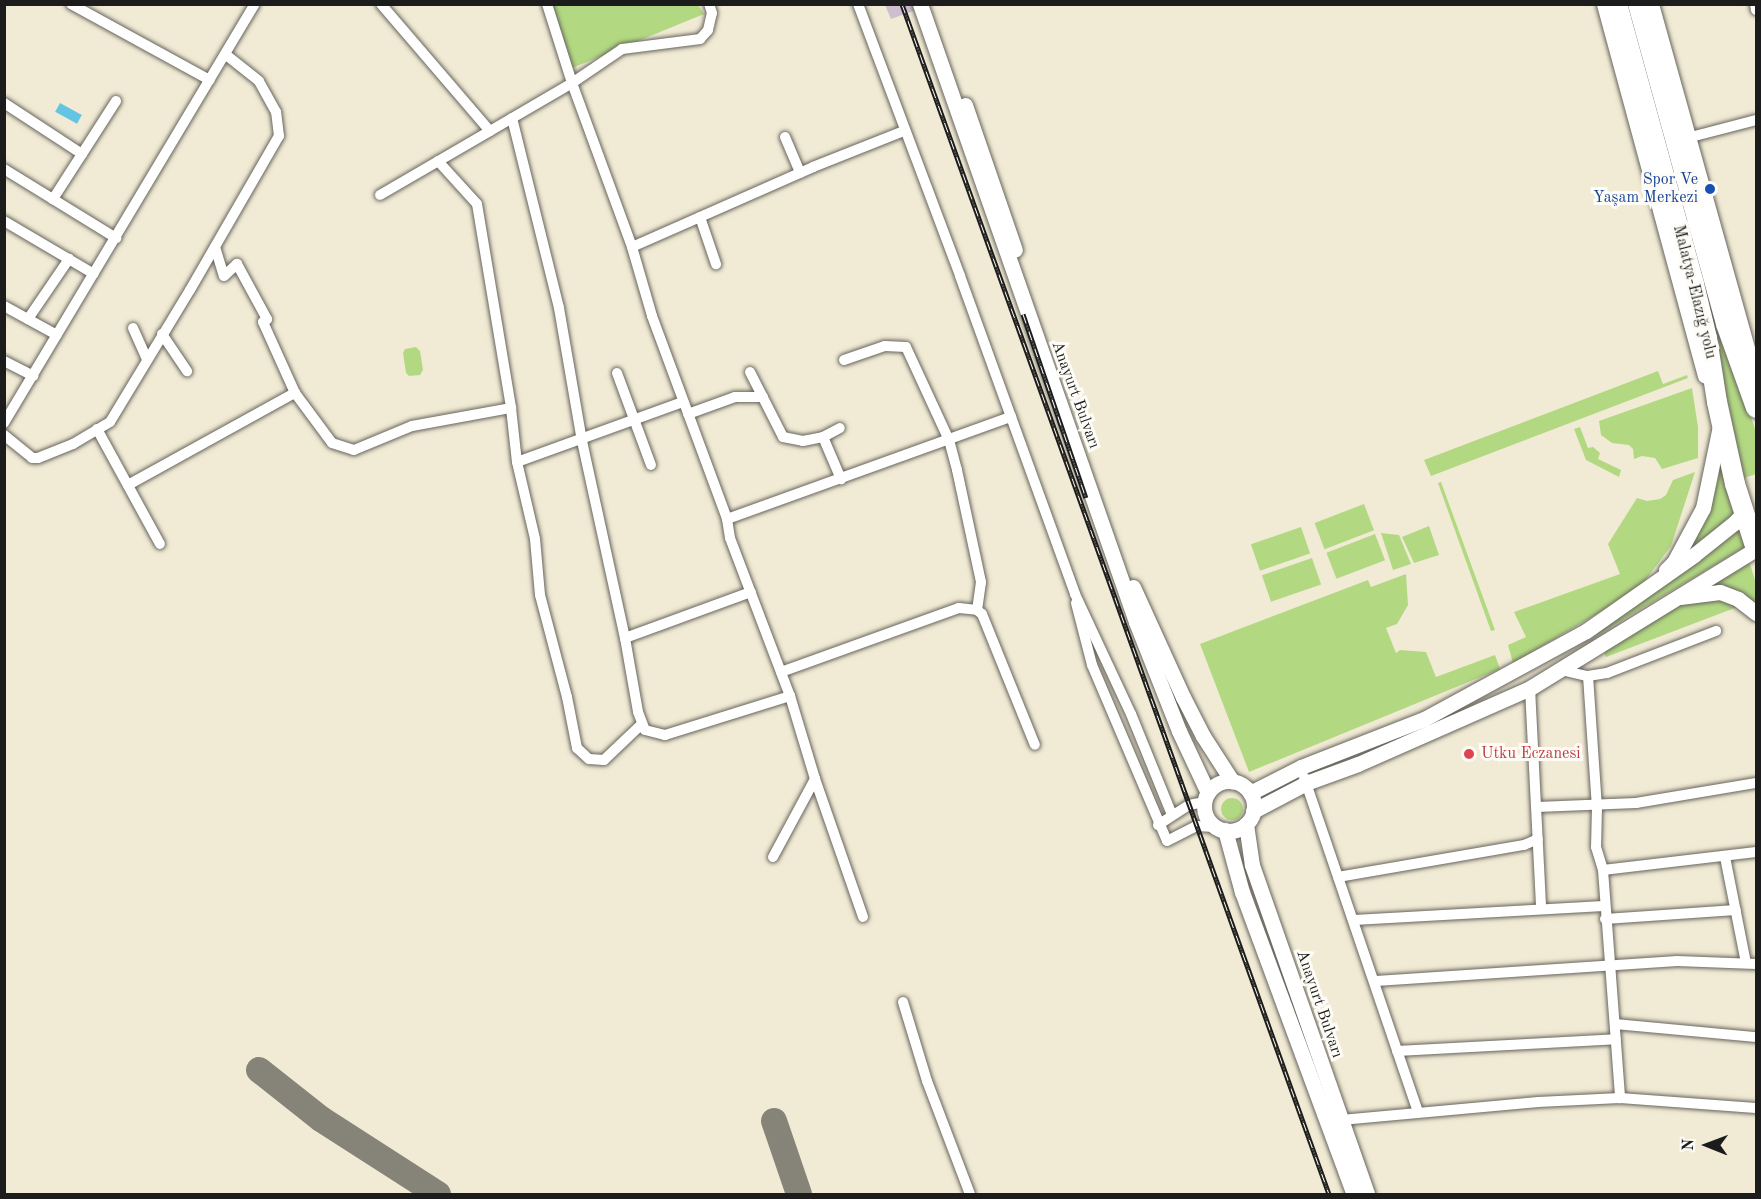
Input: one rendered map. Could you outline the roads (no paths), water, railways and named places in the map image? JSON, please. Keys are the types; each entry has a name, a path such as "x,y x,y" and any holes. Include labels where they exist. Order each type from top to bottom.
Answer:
{"highway":[{"name":"Malatya-Elazığ yolu","path":"1617,4 1695,284 1719,411 1727,445 1750,505 1756,549"},
{"name":"Malatya-Elazığ yolu","path":"1638,4 1726,324 1756,408"},
{"path":"1749,355 1756,392"}],"main road":[{"name":"Anayurt Bulvarı","path":"920,4 1136,622 1206,798"},
{"name":"Anayurt Bulvarı","path":"930,4 1125,566 1183,697 1203,736 1232,782"},
{"path":"1604,4 1703,366 1719,411 1703,508 1674,562"},
{"path":"1651,4 1687,138 1756,375"},
{"path":"1647,589 1674,562 1690,550 1700,532 1716,490 1727,445"},
{"path":"1250,793 1301,767 1414,723 1586,631 1647,589 1734,523 1750,505"},
{"path":"1250,793 1239,783 1219,783 1206,798 1207,817 1220,828 1237,830 1249,818 1306,783 1359,764 1530,688 1756,549"},
{"path":"1674,598 1720,592 1738,599 1756,613"},
{"path":"1249,818 1250,793"},
{"name":"Anayurt Bulvarı","path":"1249,818 1252,865 1367,1194"},
{"name":"Anayurt Bulvarı","path":"1220,828 1354,1194"}],"street":[{"path":"71,4 210,80"},
{"path":"4,423 255,4"},
{"path":"381,4 490,131"},
{"path":"547,4 572,83 632,247 652,316 727,519 730,538 790,696 815,779 862,917"},
{"path":"380,195 572,83 622,49 700,39 708,30 712,13 709,4"},
{"path":"858,4 960,276 1075,594 1126,703 1172,815"},
{"path":"1755,4 1756,10"},
{"path":"4,435 32,458 38,458 110,422 215,247 279,136 276,112 259,81 225,54"},
{"path":"53,199 116,101"},
{"path":"4,103 82,154"},
{"path":"512,118 559,308 582,441 642,724 645,730 665,735 790,696"},
{"path":"1687,138 1756,120"},
{"path":"632,247 800,173 904,131"},
{"path":"785,137 800,173"},
{"path":"438,161 477,204 511,408 517,462 535,539 540,594 567,697 577,748 589,759 604,760 642,724"},
{"path":"4,169 116,238"},
{"path":"700,217 716,264"},
{"path":"4,221 94,274"},
{"path":"215,247 224,276 237,264 267,319 263,322 295,393 332,443 354,450 412,426 511,408"},
{"path":"28,319 69,259"},
{"path":"4,306 57,336"},
{"path":"133,328 147,359"},
{"path":"162,334 187,371"},
{"path":"844,360 885,346 906,347 948,440 981,582 977,610"},
{"path":"4,361 33,376"},
{"path":"750,372 783,437 803,441 823,437 840,428"},
{"path":"617,373 651,465"},
{"path":"128,485 295,393"},
{"path":"688,414 735,397 763,397"},
{"path":"517,462 582,441 634,418 683,402"},
{"path":"727,519 1011,417"},
{"path":"97,429 160,543"},
{"path":"823,437 840,479"},
{"path":"625,638 751,592"},
{"path":"1075,594 1080,626 1092,665 1158,825 1167,841 1196,826 1220,828"},
{"path":"781,672 959,608 977,610 982,614 1035,745"},
{"path":"1562,670 1588,676 1607,673 1716,631"},
{"path":"1588,676 1597,807 1596,847 1603,870 1608,965 1620,1098"},
{"path":"1530,688 1541,908"},
{"path":"1301,767 1376,981 1418,1112"},
{"path":"773,857 815,779"},
{"path":"1536,807 1597,807 1756,783"},
{"path":"1158,825 1189,805 1206,798"},
{"path":"1338,877 1524,845 1538,839"},
{"path":"1603,870 1756,852"},
{"path":"1376,981 1608,965 1677,962 1751,963 1725,857"},
{"path":"1354,921 1604,906"},
{"path":"1605,919 1736,909"},
{"path":"903,1002 927,1081 970,1194"},
{"path":"1615,1024 1756,1037"},
{"path":"1397,1051 1616,1039"},
{"path":"1341,1120 1418,1112 1620,1098 1756,1107"}],"water":[{"path":"60,103 82,115 77,124 55,112"}],"railway":[{"path":"902,4 1329,1194"},
{"path":"1023,314 1086,498"}],"place":[{"name":"Spor Ve Yaşam Merkezi","path":"1710,189"},
{"name":"Utku Eczanesi","path":"1469,754"}]}
